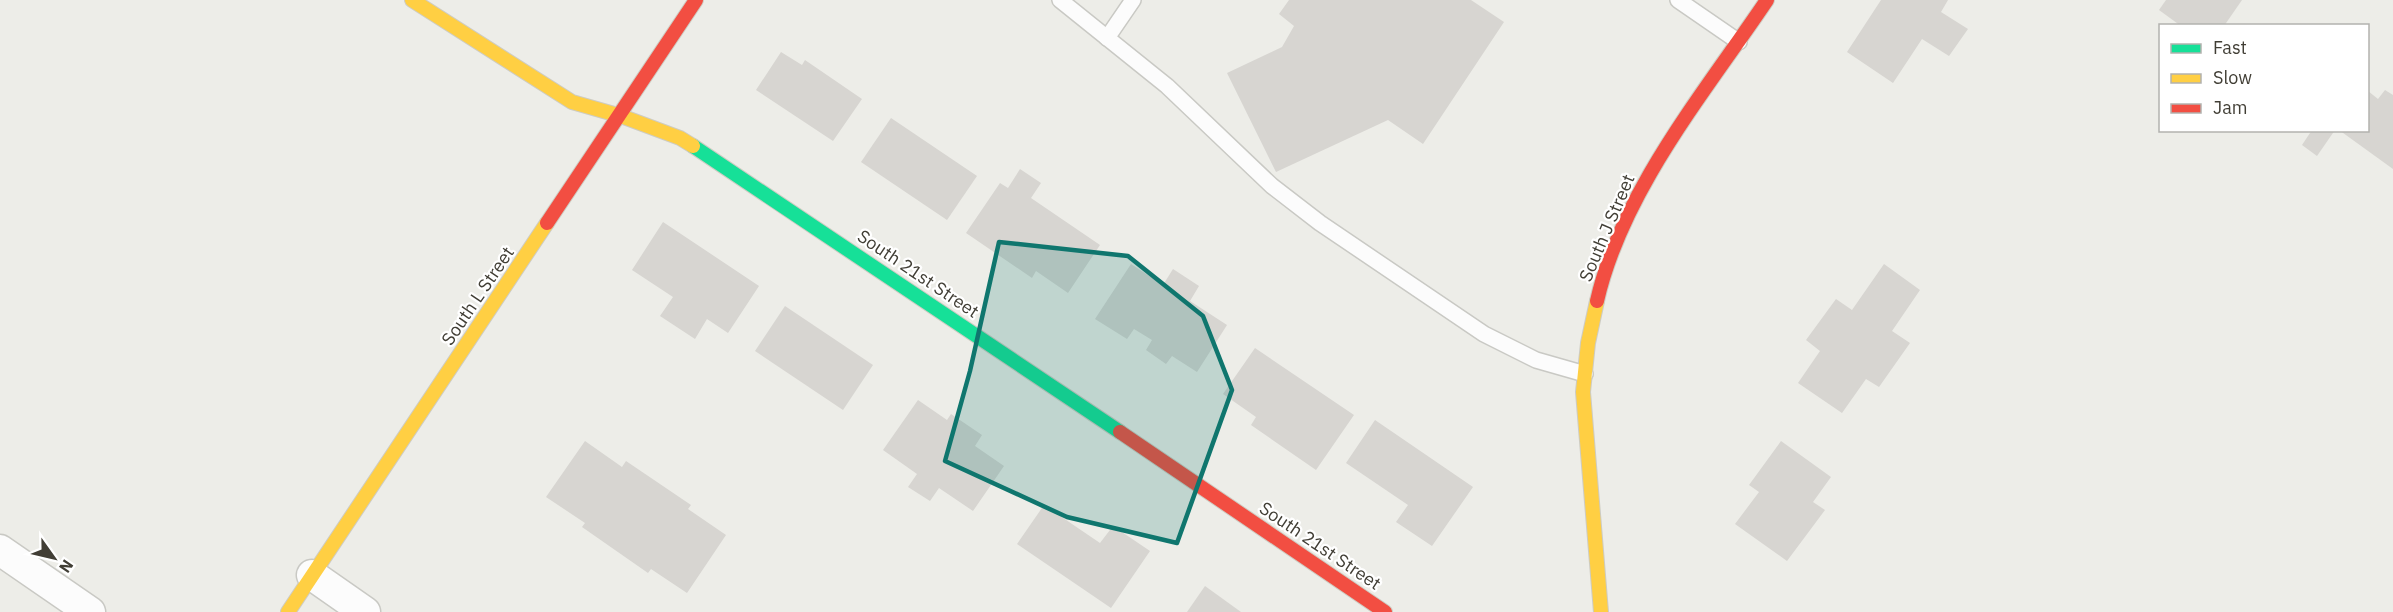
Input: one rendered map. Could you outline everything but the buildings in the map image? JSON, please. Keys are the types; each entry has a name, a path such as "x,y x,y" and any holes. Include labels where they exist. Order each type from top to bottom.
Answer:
{"street":[{"name":"South 21st Street","path":"412,0 572,102 621,116 680,138 805,219 1385,612"},
{"name":"South L Street","path":"288,612 621,116 696,0"},
{"name":"South J Street","path":"1601,612 1583,392 1588,343 1603,276 1633,206 1654,167 1767,0"},
{"path":"0,550 90,612"},
{"path":"312,575 365,612"}],"lane":[{"path":"1060,0 1167,87 1272,186 1340,237 1484,334 1536,360 1585,374"},
{"path":"1107,38 1133,0"},
{"path":"1678,0 1739,42"}],"highlighted area":[{"path":"999,242 1128,256 1203,316 1232,390 1177,543 1067,517 945,461 970,371"}],"traffic: fast":[{"path":"693,146 1120,432"}],"traffic: slow":[{"path":"412,0 572,102 621,116 680,138 693,146"},
{"path":"288,612 547,223"},
{"path":"1597,301 1588,343 1583,392 1601,612"}],"traffic: jam":[{"path":"547,223 696,0"},
{"path":"1597,301 1609,260 1625,220 1645,182 1668,144 1767,0"},
{"path":"1120,432 1385,612"}]}
